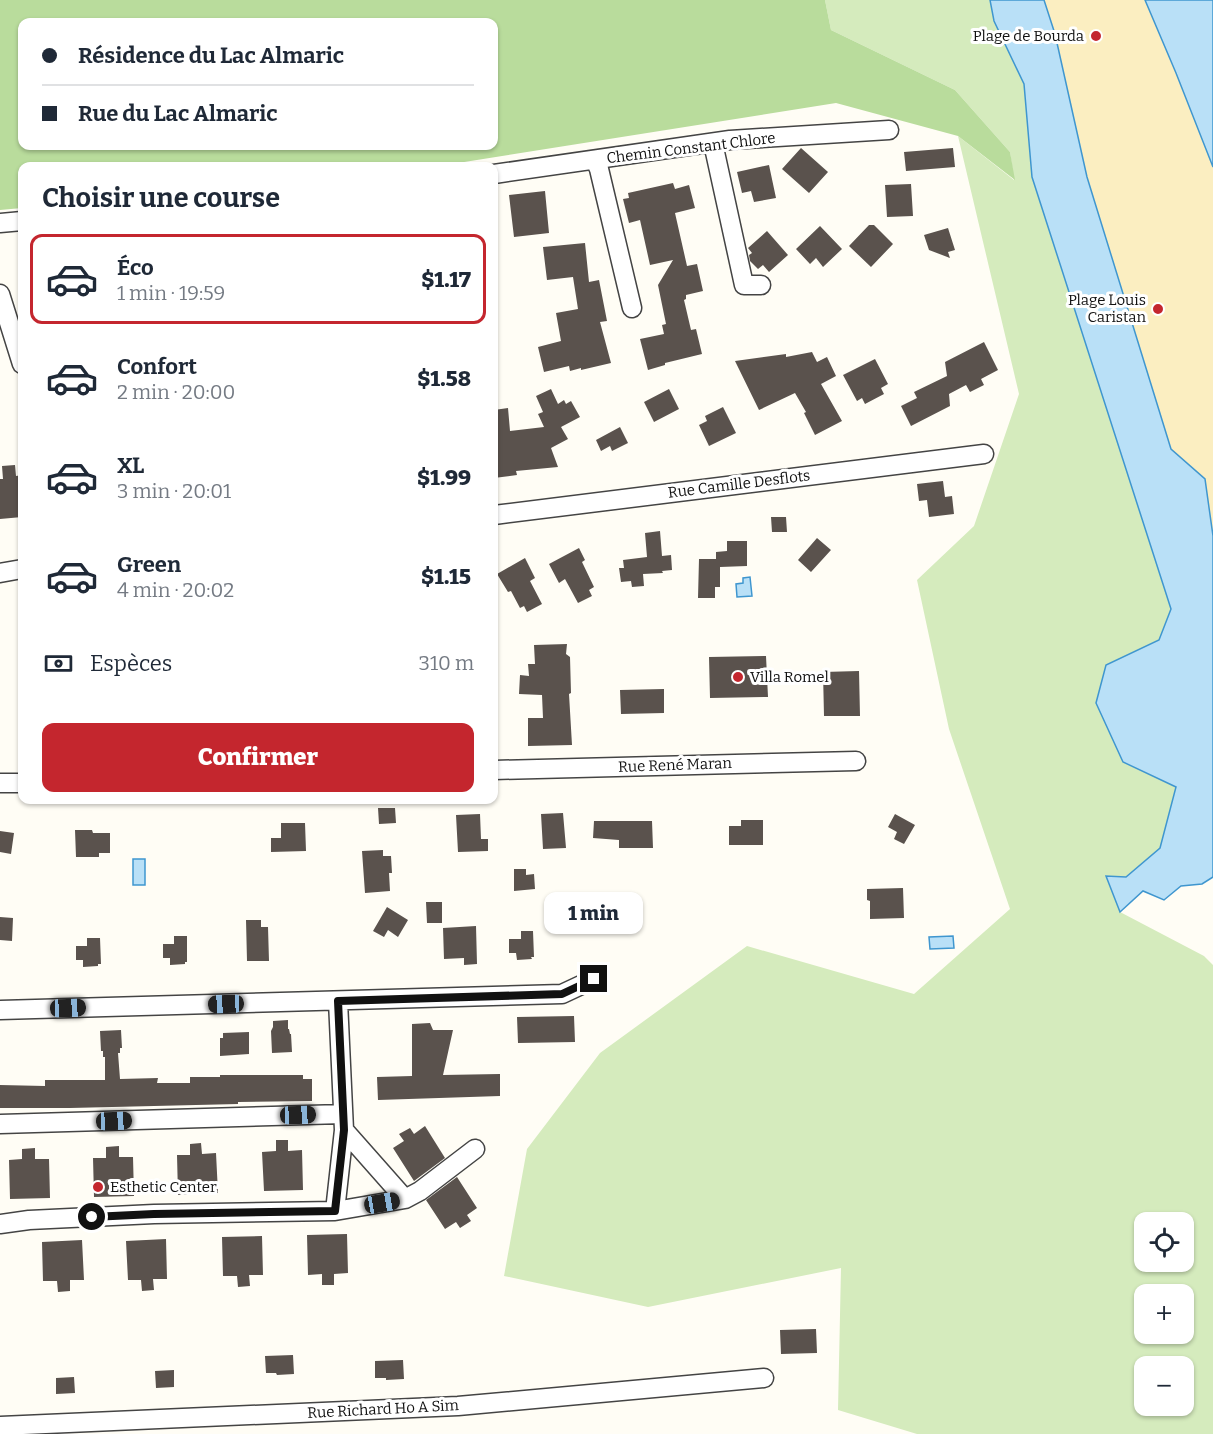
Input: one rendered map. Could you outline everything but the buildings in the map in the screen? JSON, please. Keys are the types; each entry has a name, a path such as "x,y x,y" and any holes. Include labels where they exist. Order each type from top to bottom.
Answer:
{"street":[{"name":"Chemin Constant Chlore","path":"498,173 730,140 889,130"},
{"path":"713,143 744,285 761,285"},
{"path":"596,160 632,308"},
{"path":"0,223 18,221"},
{"path":"0,294 18,351"},
{"name":"Rue Camille Desflots","path":"498,515 984,454"},
{"path":"0,573 18,570"},
{"name":"Rue René Maran","path":"498,770 856,761"},
{"path":"0,783 18,783"},
{"path":"0,1010 562,994 594,979"},
{"path":"335,1211 344,1122 338,1001"},
{"path":"0,1124 344,1122"},
{"path":"344,1122 405,1198"},
{"path":"0,1224 29,1220 154,1214 335,1211 405,1198 420,1191 475,1149"},
{"name":"Rue Richard Ho A Sim","path":"0,1426 458,1406 764,1378"}],"green space":[{"path":"0,0 825,0 831,30 955,90 1010,152 1015,180 958,136 836,103 464,162 18,162 18,208 0,210"},
{"path":"825,0 990,0 994,21 1024,84 1032,177 1171,609 1159,640 1106,665 1123,762 1177,787 1160,848 1126,877 1120,912 1204,956 1213,965 1213,1434 917,1434 838,1410 841,1268 648,1307 504,1276 527,1149 600,1053 747,946 914,994 1010,909 949,729 917,580 974,526 1019,394 958,136 1014,180 1010,152 955,90 831,30"}],"sand":[{"name":"Plage Louis Caristan","path":"1018,0 1145,0 1213,167 1213,761 1201,655 1148,450"}],"water":[{"path":"990,0 1044,0 1055,34 1087,177 1171,449 1205,479 1213,536 1213,877 1202,884 1181,886 1164,900 1143,891 1120,912 1106,876 1126,877 1160,848 1176,787 1123,762 1096,703 1106,665 1159,640 1171,609 1032,177 1024,84 994,21"},
{"path":"1145,0 1213,0 1213,167 1176,73"},
{"path":"750,577 752,596 737,597 736,584 743,583 743,578"},
{"path":"133,859 145,859 145,885 133,885"},
{"path":"953,936 954,948 930,949 929,937"}],"place":[{"name":"Plage de Bourda","path":"1096,36"},
{"name":"Plage Louis Caristan","path":"1158,309"},
{"name":"Villa Romel","path":"738,677"},
{"name":"Esthetic Center","path":"98,1187"}],"route":[{"path":"92,1217 335,1211 344,1130 338,1001 562,994 594,979"}]}
